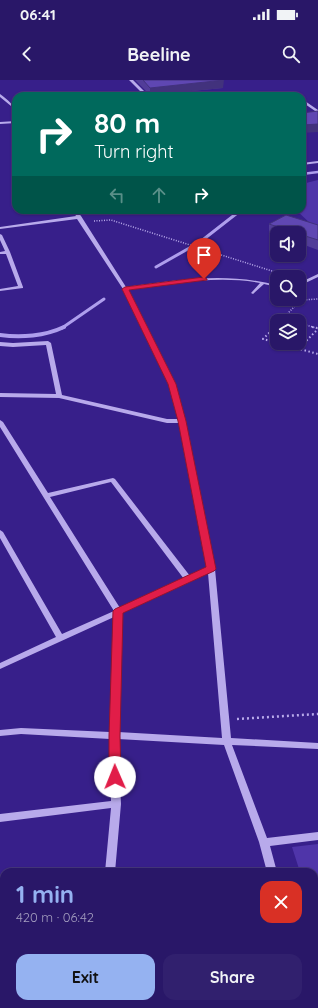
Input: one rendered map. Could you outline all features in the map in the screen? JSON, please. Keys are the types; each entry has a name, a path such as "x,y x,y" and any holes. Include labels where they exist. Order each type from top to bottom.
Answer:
{"street":[{"path":"130,80 143,92"},
{"path":"0,95 12,106"},
{"path":"306,103 318,112"},
{"path":"310,113 318,112"},
{"path":"0,124 12,122"},
{"path":"306,164 318,162"},
{"path":"77,214 125,289 172,384 182,421 211,569 227,742 264,842 271,868"},
{"path":"0,228 79,217"},
{"path":"0,235 21,287 0,290"},
{"path":"0,253 8,252"},
{"path":"306,281 318,275"},
{"path":"125,289 218,278 247,279 270,284"},
{"path":"253,293 263,283"},
{"path":"0,344 13,345 48,343 59,396"},
{"path":"0,395 31,394 59,396 167,421 182,421"},
{"path":"0,422 118,611 114,736 116,804 110,868"},
{"path":"46,496 113,480 188,579"},
{"path":"0,532 60,638"},
{"path":"0,666 211,569"},
{"path":"0,733 21,730 318,746"},
{"path":"0,818 116,804"},
{"path":"264,842 318,836"}],"path":[{"path":"184,243 270,270"},
{"path":"287,314 301,300 318,299"},
{"path":"306,325 318,329 307,340"},
{"path":"270,332 263,339 270,341"},
{"path":"302,350 318,354"},
{"path":"225,720 318,714"}],"shaded area":[{"path":"318,180 318,226 311,224 300,214 306,214 306,183"},
{"path":"318,844 318,868 299,868 292,847"}],"building":[{"path":"143,80 224,80 150,88"},
{"path":"318,111 318,124 306,125 306,112"},
{"path":"286,215 318,225 318,240 306,236 306,226 275,226 269,224"}],"waterway":[{"path":"306,174 318,172"},
{"path":"156,267 200,242 236,214"},
{"path":"63,328 104,299"},
{"path":"0,335 33,336 63,328"}],"route":[{"path":"115,777 114,736 118,611 211,569 182,421 172,384 161,359 125,289 204,279"}]}
